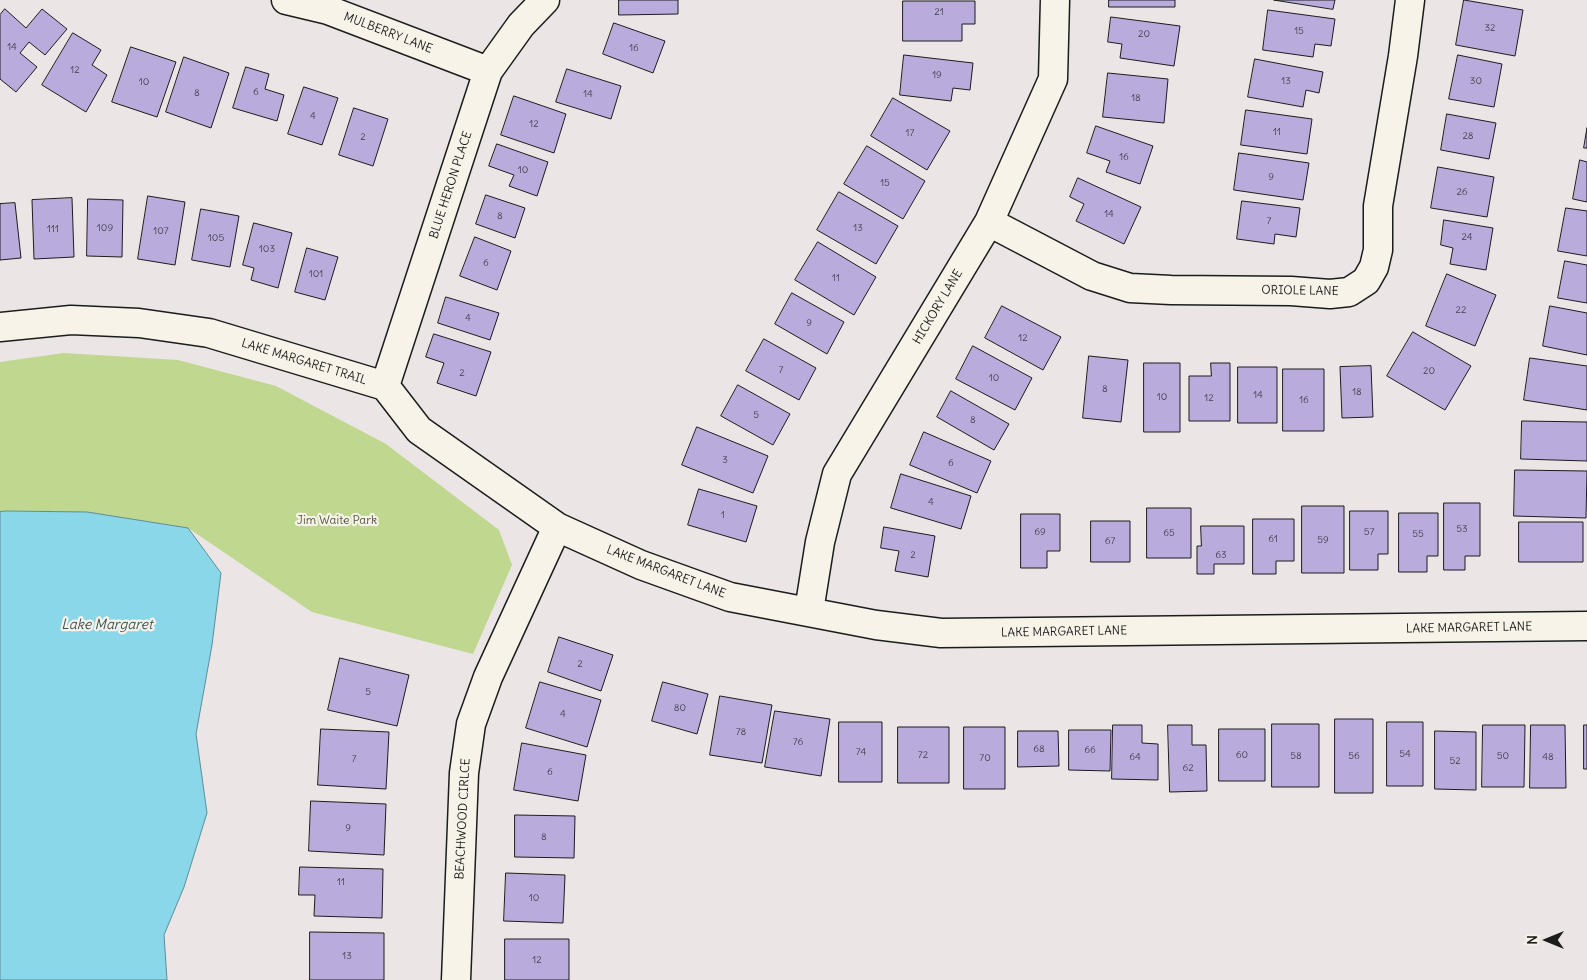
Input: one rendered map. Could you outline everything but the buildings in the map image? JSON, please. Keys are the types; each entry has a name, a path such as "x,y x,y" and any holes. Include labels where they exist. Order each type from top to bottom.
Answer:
{"street":[{"name":"MULBERRY LANE","path":"286,0 328,10 488,71"},
{"name":"BLUE HERON PLACE","path":"385,386 488,71 521,25 545,0"},
{"name":"HICKORY LANE","path":"809,612 820,542 837,474 989,222 1053,79 1054,0"},
{"name":"ORIOLE LANE","path":"989,222 1092,276 1130,288 1291,291 1330,294 1349,292 1366,281 1374,267 1378,250 1378,206 1403,56 1410,0"},
{"name":"LAKE MARGARET TRAIL","path":"0,327 70,320 139,323 208,333 385,386"},
{"path":"385,386 419,430 557,527"},
{"name":"LAKE MARGARET LANE","path":"557,527 641,565 730,597 876,625 941,633 1587,626"},
{"name":"BEACHWOOD CIRLCE","path":"456,980 464,772 471,724 488,677 557,527"}],"green space":[{"name":"Jim Waite Park","path":"64,353 178,360 276,386 386,444 499,530 512,565 473,654 312,612 188,528 87,512 0,512 0,362"}],"water":[{"name":"Lake Margaret","path":"0,512 87,512 188,528 221,573 212,645 196,734 207,813 184,887 164,935 167,980 0,980"}]}
